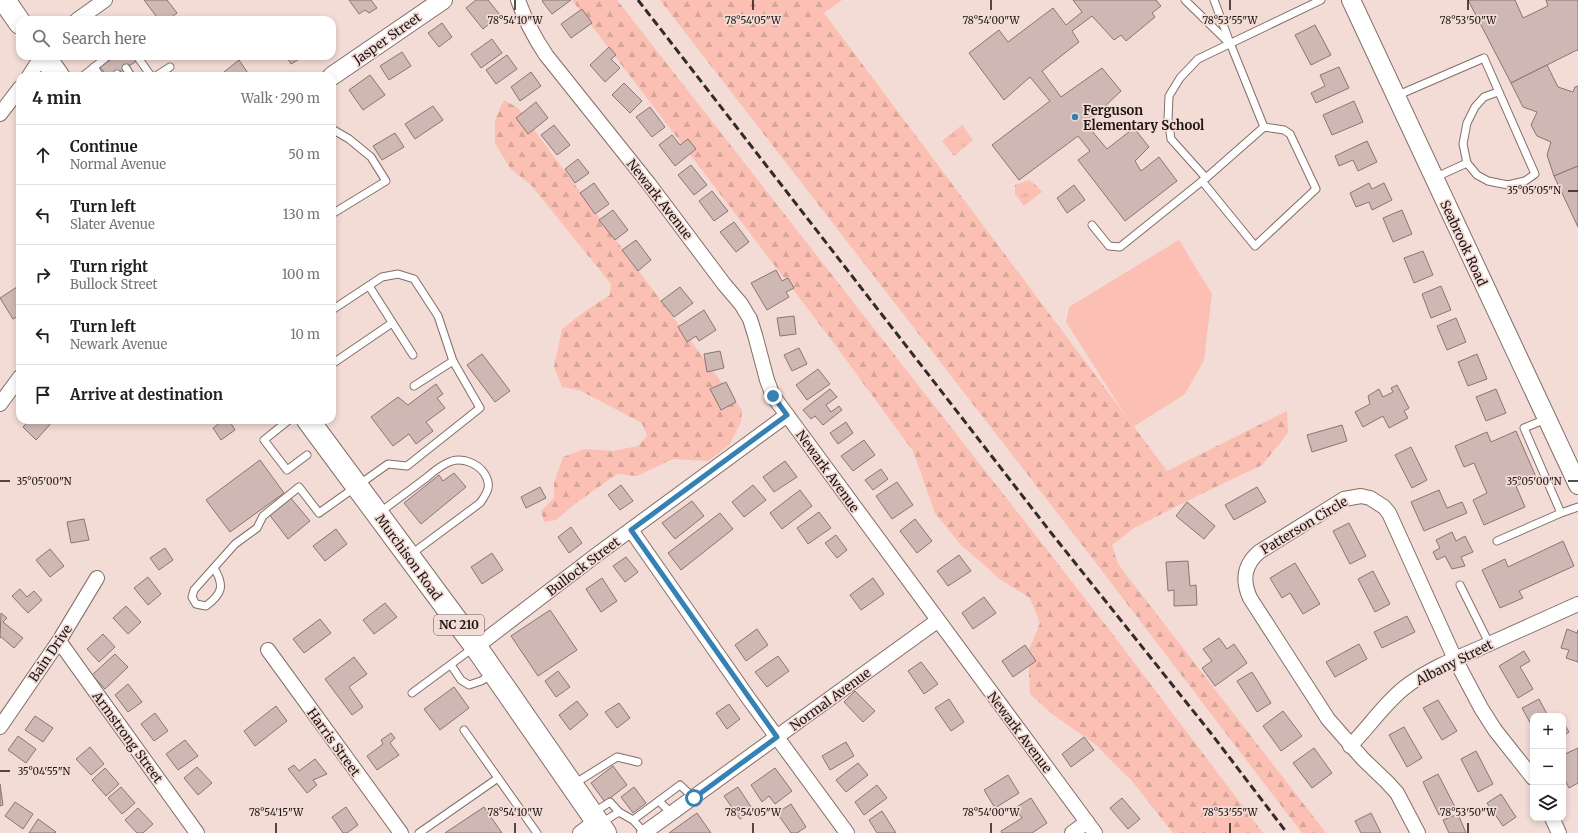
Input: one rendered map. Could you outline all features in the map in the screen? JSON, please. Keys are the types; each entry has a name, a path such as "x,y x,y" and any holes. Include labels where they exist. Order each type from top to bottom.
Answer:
{"main road":[{"path":"4,0 16,17"},
{"path":"46,60 55,72"},
{"name":"Murchison Road","path":"311,424 476,647 572,786 594,824"}],"street":[{"path":"83,16 105,0"},
{"name":"Jasper Street","path":"336,73 443,0"},
{"name":"Newark Avenue","path":"518,0 532,34 546,55 649,184 724,284 741,304 750,319 766,380 773,396 937,621 1091,828"},
{"name":"Seabrook Road","path":"1351,0 1578,485"},
{"path":"32,72 40,60"},
{"path":"0,114 16,93"},
{"path":"0,404 16,382"},
{"name":"Bullock Street","path":"476,647 787,415"},
{"name":"Patterson Circle","path":"1418,833 1397,793 1350,746 1328,720 1250,598 1244,582 1248,565 1259,552 1344,499 1361,496 1370,498 1377,501 1390,513 1455,659 1481,708 1495,730 1530,774"},
{"path":"631,530 777,737 847,833"},
{"name":"Bain Drive","path":"0,727 59,641 97,578"},
{"name":"Albany Street","path":"1350,746 1393,697 1406,686 1428,672 1489,643 1578,604"},
{"name":"Normal Avenue","path":"644,833 937,621"},
{"name":"Armstrong Street","path":"59,641 197,833"},
{"name":"Harris Street","path":"268,650 401,833"},
{"path":"1553,821 1558,833"},
{"path":"1072,833 1091,828"}],"lane":[{"path":"1184,0 1230,43"},
{"path":"1214,0 1264,127"},
{"path":"1092,225 1109,246 1120,247 1204,180 1264,127 1284,130 1290,134 1316,189 1255,246 1204,180 1171,139 1168,119 1169,96 1180,78 1198,59 1321,0"},
{"path":"1396,96 1484,58 1535,174 1525,181 1508,185 1488,181 1477,175 1467,163 1463,144 1467,123 1475,107 1484,97 1498,92"},
{"path":"88,72 104,60"},
{"path":"140,60 148,72"},
{"path":"162,72 170,66"},
{"path":"94,67 97,72"},
{"path":"126,68 128,72"},
{"path":"336,131 349,139 371,157 386,181 336,212"},
{"path":"1434,178 1467,163"},
{"path":"214,568 221,583 217,597 206,606 196,604 192,597 194,590 214,568 236,544 257,528 263,516 299,487 319,513 388,464 407,466 480,408 453,361 438,316 414,279 398,274 382,277 336,307"},
{"path":"369,286 413,355"},
{"path":"336,361 392,323"},
{"path":"414,386 453,361"},
{"path":"1546,419 1524,428 1561,513"},
{"path":"284,424 264,440 287,470 307,455"},
{"path":"378,515 439,468 452,461 465,460 475,464 483,472 489,482 488,492 480,503 408,556"},
{"path":"1497,541 1578,507"},
{"path":"1460,584 1489,643"},
{"path":"412,693 476,647"},
{"path":"451,665 461,680 469,685 494,674"},
{"path":"464,730 537,833"},
{"path":"572,786 617,758 638,762"},
{"path":"419,833 498,778"},
{"path":"633,820 680,786 694,798"},
{"path":"659,801 672,814"},
{"path":"594,824 610,802 619,812 633,820 644,833"},
{"path":"594,824 619,812"}],"green space":[{"path":"572,0 617,0 1108,628 1263,833 1173,833 1132,781 1096,745 1051,713 1030,694 1028,652 1040,623 1030,598 1001,580 961,545 935,513 913,451 833,342"},
{"path":"660,0 842,0 824,13 1167,471 1287,411 1288,433 1262,465 1134,528 1112,545 1118,564 1326,833 1302,833 1086,550"},
{"path":"504,100 518,108 742,410 741,422 729,445 708,461 673,459 637,476 617,474 576,503 556,520 544,522 541,511 554,498 554,483 563,457 585,449 613,451 638,446 647,436 642,423 579,390 562,387 554,367 562,329 610,295 611,284 531,185 510,168 495,143 495,120"},
{"path":"962,125 973,140 954,156 942,141"},
{"path":"1029,180 1042,192 1024,206 1015,194 1015,185"},
{"path":"1179,240 1212,294 1204,360 1185,394 1133,427 1066,322 1069,307"}],"building":[{"path":"144,0 167,0 177,13 173,16 156,16"},
{"path":"349,0 371,0 377,8 369,13 365,10 359,14"},
{"path":"476,0 488,0 500,15 483,29 466,8"},
{"path":"571,0 552,14 542,1"},
{"path":"1073,0 1156,0 1161,6 1152,13 1155,17 1126,41 1121,35 1114,40 1092,16 1072,31 1079,42 1042,71 1061,97 1102,68 1121,91 1086,124 1107,149 1134,128 1149,147 1135,161 1141,171 1159,157 1177,181 1125,221 1078,160 1090,151 1078,136 1019,180 992,145 1050,101 1030,77 1004,100 969,53 999,30 1008,42 1053,8 1066,25 1082,12"},
{"path":"1468,0 1515,0 1523,18 1548,6 1546,0 1578,0 1578,51 1577,50 1511,83"},
{"path":"582,9 592,23 571,38 561,24"},
{"path":"442,23 452,37 439,47 428,33"},
{"path":"1315,25 1331,55 1311,65 1295,35"},
{"path":"492,39 502,53 481,68 471,54"},
{"path":"609,47 616,55 611,59 620,68 605,82 590,65"},
{"path":"402,52 411,66 389,80 380,66"},
{"path":"507,55 517,69 496,84 486,70"},
{"path":"110,60 138,60 120,72 104,72 100,67"},
{"path":"239,60 247,72 224,72"},
{"path":"288,60 298,60 291,64"},
{"path":"1547,65 1558,87 1573,92 1575,87 1578,86 1578,166 1554,176 1547,155 1551,142 1537,136 1531,125 1537,112 1523,107 1511,83"},
{"path":"1339,67 1349,88 1316,103 1311,93 1325,86 1320,75"},
{"path":"531,72 541,86 520,101 511,87"},
{"path":"370,75 385,95 363,110 349,90"},
{"path":"624,83 642,101 630,113 612,95"},
{"path":"1354,101 1363,122 1332,135 1323,115"},
{"path":"536,102 548,118 528,134 516,118"},
{"path":"433,106 443,120 415,139 405,124"},
{"path":"650,107 665,127 652,137 636,117"},
{"path":"554,125 570,145 557,155 541,135"},
{"path":"395,133 404,147 382,160 373,146"},
{"path":"672,135 680,145 688,139 696,149 675,166 659,145"},
{"path":"1367,141 1377,162 1358,171 1353,160 1339,166 1335,156"},
{"path":"578,159 589,173 575,183 565,169"},
{"path":"691,165 707,185 694,195 678,175"},
{"path":"1578,166 1578,227 1554,176"},
{"path":"594,183 609,204 595,214 580,193"},
{"path":"1369,183 1372,189 1384,183 1392,200 1372,210 1369,202 1356,207 1350,193"},
{"path":"1074,185 1085,200 1067,213 1057,198"},
{"path":"712,191 728,211 714,221 699,201"},
{"path":"613,210 628,230 615,240 599,220"},
{"path":"1402,210 1412,234 1393,242 1383,218"},
{"path":"734,222 749,242 736,252 720,232"},
{"path":"636,240 651,260 638,271 622,250"},
{"path":"1423,251 1433,275 1414,283 1404,258"},
{"path":"776,270 782,281 788,278 794,288 786,292 789,297 767,310 751,283"},
{"path":"1441,286 1451,310 1431,318 1422,294"},
{"path":"680,287 693,303 674,317 661,301"},
{"path":"16,288 16,317 13,319 0,298"},
{"path":"704,310 716,330 699,341 696,336 687,342 678,327"},
{"path":"794,316 796,334 780,336 777,318"},
{"path":"1456,318 1466,342 1447,350 1437,326"},
{"path":"799,348 807,364 792,371 784,355"},
{"path":"720,351 724,368 707,372 704,354"},
{"path":"482,354 510,391 495,402 467,365"},
{"path":"1477,354 1487,379 1468,386 1458,362"},
{"path":"818,369 830,384 807,400 796,385"},
{"path":"726,382 736,402 721,410 710,389"},
{"path":"436,384 443,394 437,398 445,408 426,422 433,431 416,444 409,434 393,446 371,417 398,397 408,405"},
{"path":"1397,385 1409,408 1404,411 1408,418 1389,428 1383,416 1363,427 1355,412 1370,404 1368,396 1379,389 1383,397 1393,392 1391,388"},
{"path":"830,389 837,397 826,405 831,412 839,406 842,410 823,425 815,416 811,419 803,410"},
{"path":"1496,389 1506,413 1486,421 1476,397"},
{"path":"846,422 853,433 838,444 830,433"},
{"path":"26,424 50,424 36,440 23,427"},
{"path":"218,424 231,424 235,430 221,440 213,428"},
{"path":"1342,425 1347,441 1312,452 1307,435"},
{"path":"1516,431 1536,477 1516,486 1525,507 1484,525 1473,500 1487,493 1474,463 1464,467 1455,446 1487,432 1491,442"},
{"path":"864,440 875,455 853,471 841,456"},
{"path":"1411,447 1427,480 1412,488 1395,455"},
{"path":"260,460 284,493 230,532 206,500"},
{"path":"785,461 797,477 774,492 763,477"},
{"path":"881,469 888,479 873,490 865,480"},
{"path":"454,473 466,487 421,524 404,503 439,475 443,481"},
{"path":"897,482 913,505 892,519 876,496"},
{"path":"621,485 633,501 620,510 608,495"},
{"path":"753,485 766,500 744,517 732,502"},
{"path":"540,487 546,498 526,508 521,497"},
{"path":"1257,487 1266,502 1234,520 1225,505"},
{"path":"800,490 812,506 782,529 770,513"},
{"path":"1439,490 1447,508 1462,502 1467,513 1424,531 1411,502"},
{"path":"289,496 310,521 288,539 268,513"},
{"path":"692,501 704,516 675,539 662,523"},
{"path":"1187,502 1215,526 1204,539 1176,516"},
{"path":"819,512 831,528 808,544 797,528"},
{"path":"720,513 733,529 681,570 668,553"},
{"path":"84,519 89,540 71,543 67,522"},
{"path":"915,519 932,541 917,553 900,531"},
{"path":"1349,523 1366,556 1350,564 1333,531"},
{"path":"571,527 582,543 569,553 558,537"},
{"path":"336,529 347,544 325,561 313,546"},
{"path":"1452,532 1456,541 1465,536 1473,552 1461,557 1465,566 1452,569 1445,556 1437,560 1433,552 1440,548 1436,540"},
{"path":"836,535 847,550 837,558 825,543"},
{"path":"1563,541 1574,566 1519,591 1523,598 1500,608 1482,570 1505,559 1508,567"},
{"path":"165,548 173,560 159,570 150,558"},
{"path":"50,549 64,566 50,577 36,560"},
{"path":"492,553 503,570 482,584 471,567"},
{"path":"959,555 971,571 948,586 937,571"},
{"path":"626,557 638,572 625,582 613,566"},
{"path":"1188,561 1190,586 1196,585 1197,605 1174,606 1174,590 1168,591 1166,562"},
{"path":"1295,563 1320,604 1303,614 1290,593 1282,598 1270,578"},
{"path":"1373,571 1390,604 1375,612 1358,579"},
{"path":"148,577 161,594 148,605 134,588"},
{"path":"602,578 617,601 601,612 586,589"},
{"path":"873,578 884,594 861,610 850,595"},
{"path":"20,589 27,597 34,591 42,600 28,613 12,596"},
{"path":"984,597 996,613 973,629 962,613"},
{"path":"385,603 397,617 374,634 363,620"},
{"path":"126,606 141,622 128,634 113,618"},
{"path":"550,610 577,650 538,676 511,636"},
{"path":"1,613 7,618 3,622 23,638 14,648 1,637 0,638"},
{"path":"1407,616 1415,632 1382,648 1374,632"},
{"path":"320,619 331,633 304,653 293,639"},
{"path":"757,629 768,645 746,661 735,645"},
{"path":"1567,629 1577,633 1578,630 1578,662 1566,658 1569,650 1561,648"},
{"path":"103,634 115,647 99,662 87,649"},
{"path":"1219,638 1227,649 1234,644 1247,663 1215,686 1202,668 1212,661 1203,649"},
{"path":"1359,644 1367,659 1335,677 1326,662"},
{"path":"1025,645 1036,661 1013,677 1002,661"},
{"path":"1524,651 1530,661 1520,667 1533,689 1518,698 1499,666"},
{"path":"115,654 128,667 105,689 92,675"},
{"path":"778,656 789,671 767,687 755,672"},
{"path":"354,657 367,674 349,687 363,707 352,715 325,679"},
{"path":"921,662 938,684 924,694 908,671"},
{"path":"558,671 570,687 556,697 545,681"},
{"path":"1252,672 1271,703 1257,712 1237,681"},
{"path":"128,684 142,702 128,712 115,695"},
{"path":"454,687 469,708 440,730 424,709"},
{"path":"855,691 875,711 863,722 844,702"},
{"path":"949,699 964,722 951,731 935,708"},
{"path":"1539,699 1546,713 1530,713 1530,723 1522,708"},
{"path":"1438,700 1457,731 1442,740 1423,708"},
{"path":"577,701 588,715 570,730 559,715"},
{"path":"619,703 630,718 617,728 605,712"},
{"path":"729,704 740,719 727,729 716,713"},
{"path":"276,706 287,721 255,746 244,731"},
{"path":"1283,711 1302,736 1281,751 1263,726"},
{"path":"155,713 168,731 154,741 141,724"},
{"path":"35,716 53,728 43,742 25,730"},
{"path":"1404,727 1422,758 1407,767 1389,735"},
{"path":"1566,727 1569,732 1566,734"},
{"path":"391,733 395,738 390,743 399,755 377,770 367,756 383,744 381,740"},
{"path":"18,736 36,749 26,763 8,750"},
{"path":"1084,737 1094,750 1071,767 1062,754"},
{"path":"185,740 198,756 178,770 166,754"},
{"path":"846,742 854,756 830,770 822,756"},
{"path":"90,747 104,764 91,775 76,759"},
{"path":"1314,748 1332,773 1312,788 1293,763"},
{"path":"1578,748 1578,783 1569,788 1566,782 1566,754"},
{"path":"1476,751 1493,784 1478,792 1461,759"},
{"path":"315,759 327,774 313,780 317,785 307,793 288,769 294,765 299,771"},
{"path":"858,763 868,775 846,792 836,780"},
{"path":"613,766 627,785 605,802 591,783"},
{"path":"197,767 212,783 198,795 184,778"},
{"path":"105,768 119,784 106,796 92,780"},
{"path":"775,768 792,791 775,804 769,796 762,802 751,785"},
{"path":"1438,774 1455,807 1439,815 1423,782"},
{"path":"1008,775 1019,793 995,808 984,790"},
{"path":"0,784 3,805 0,806"},
{"path":"877,785 887,798 864,815 855,802"},
{"path":"121,787 135,803 122,814 108,798"},
{"path":"634,787 646,803 633,813 621,797"},
{"path":"738,787 753,810 740,819 724,796"},
{"path":"1501,794 1516,817 1503,826 1487,803"},
{"path":"1031,798 1047,823 1032,833 1002,833 1001,831 1022,818 1015,808"},
{"path":"1122,798 1140,819 1128,829 1110,808"},
{"path":"15,802 33,814 23,829 5,816"},
{"path":"791,804 806,827 797,833 791,833 777,813"},
{"path":"346,807 358,825 347,833 343,833 332,817"},
{"path":"484,807 502,833 445,833"},
{"path":"138,808 153,824 143,833 137,833 125,820"},
{"path":"882,811 896,833 877,833 869,820"},
{"path":"697,813 711,833 669,833"},
{"path":"1371,813 1381,833 1361,833 1355,821"},
{"path":"1458,814 1466,833 1449,833 1443,820"},
{"path":"38,819 56,832 29,833"}],"railway":[{"path":"638,0 1052,534 1210,732 1287,833"}],"place":[{"name":"Ferguson Elementary School","path":"1075,117"}],"route":[{"path":"694,798 777,737 631,530 787,415 773,396"}]}
